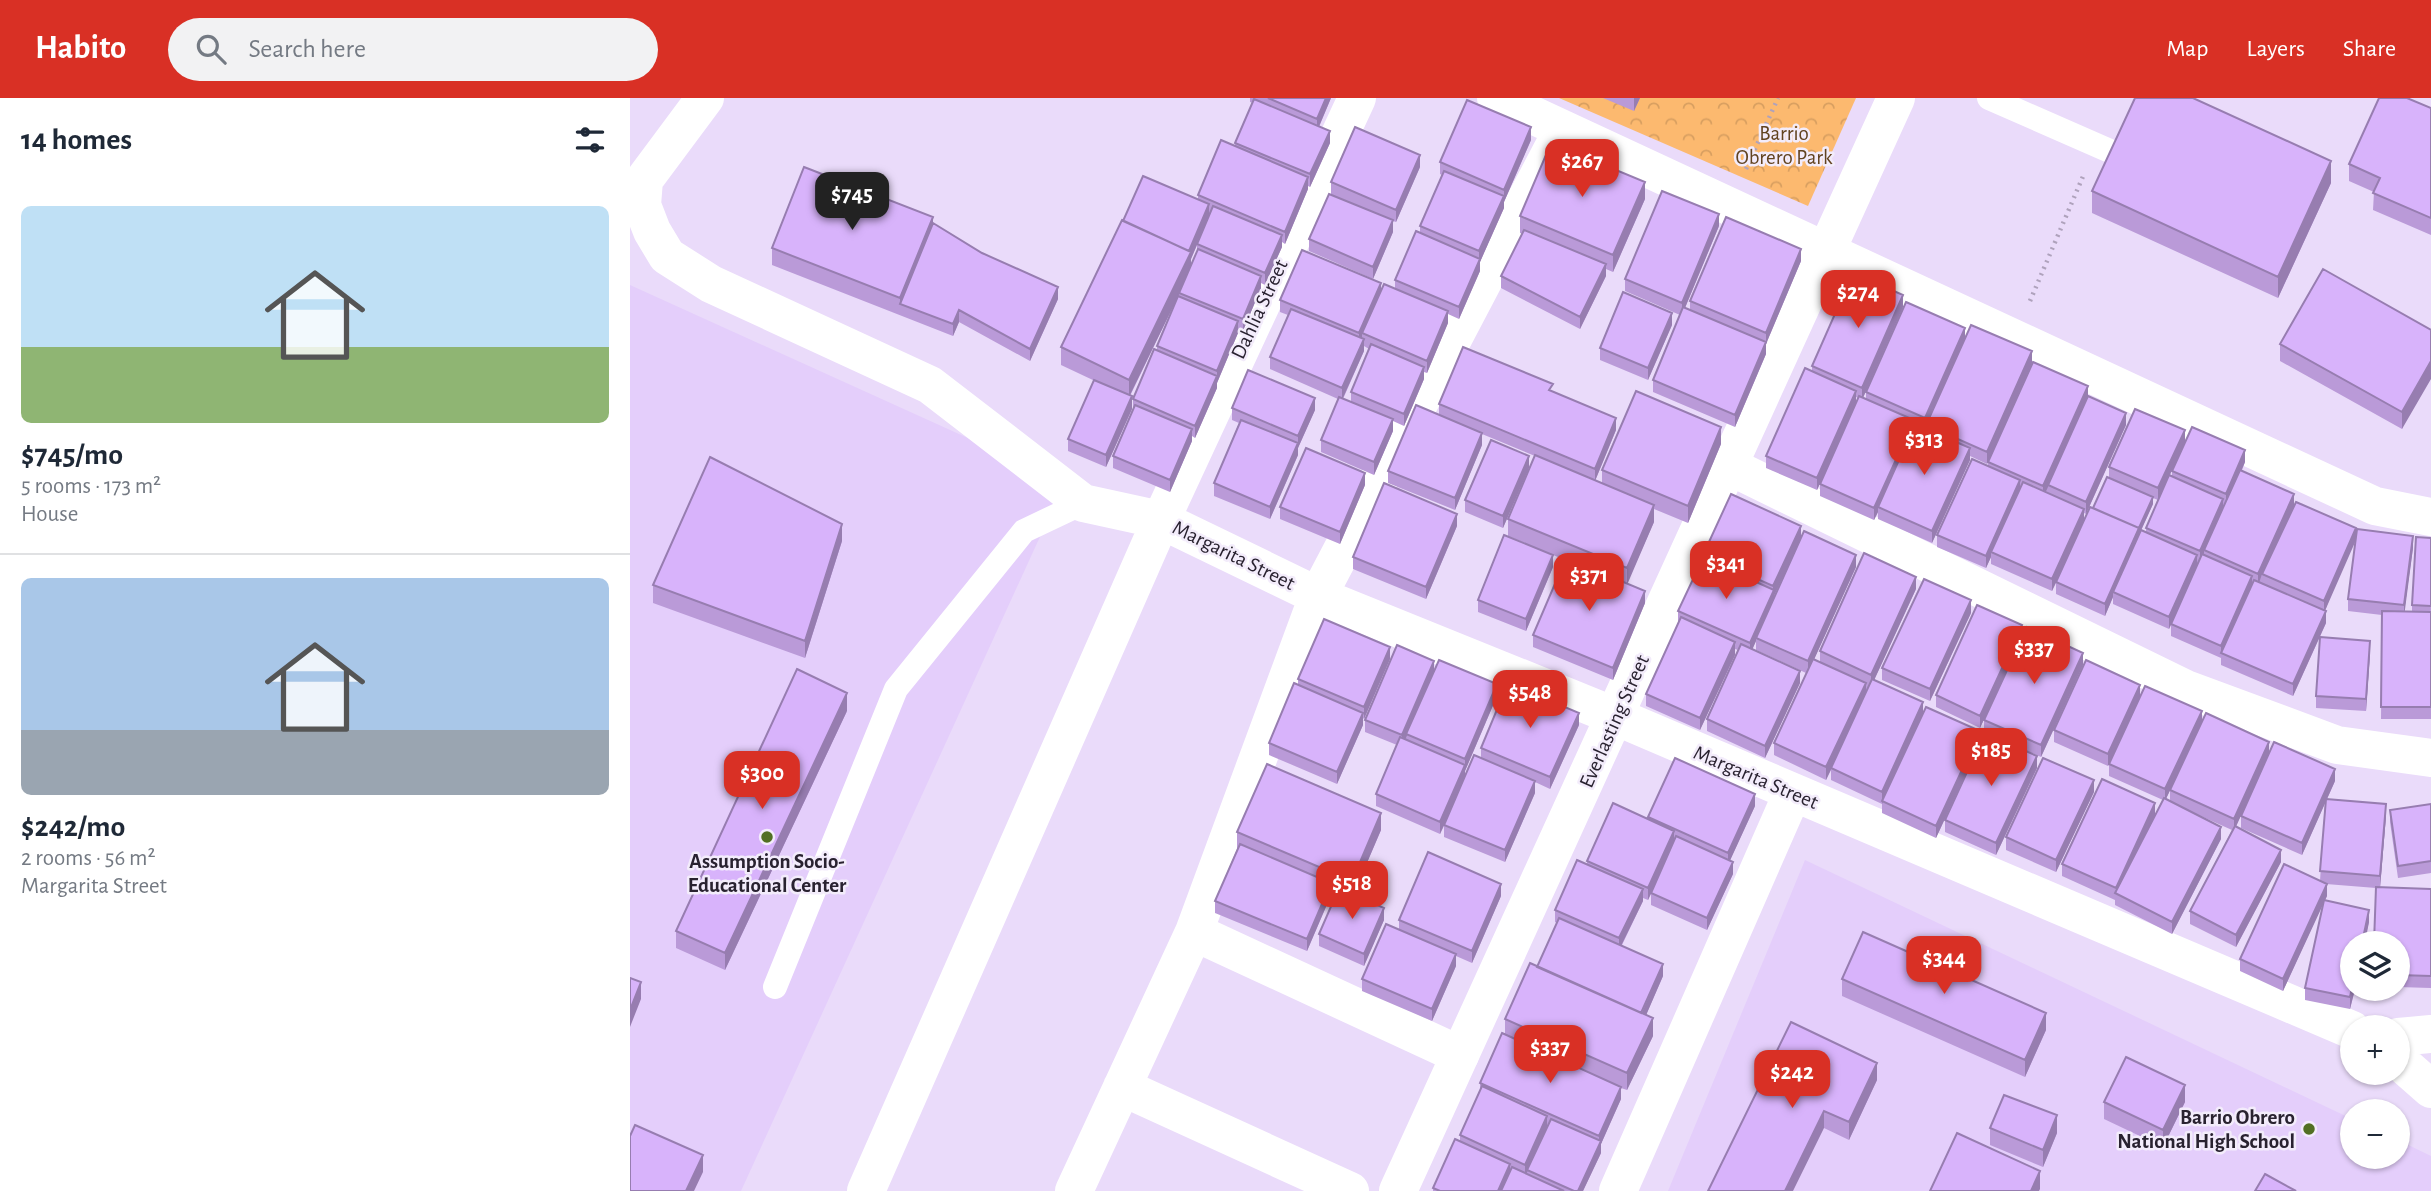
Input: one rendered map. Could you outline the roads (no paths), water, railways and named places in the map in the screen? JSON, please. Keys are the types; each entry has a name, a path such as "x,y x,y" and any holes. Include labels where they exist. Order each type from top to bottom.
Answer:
{"street":[{"path":"705,98 644,180 642,205 652,231 667,256 710,284 930,385 1083,503"},
{"name":"Dahlia Street","path":"866,1191 1161,520 1357,98"},
{"path":"1496,98 2375,506 2431,517"},
{"name":"Everlasting Street","path":"1398,1191 1617,717 1727,465 1896,98"},
{"path":"1074,1191 1194,932 1318,596 1563,129"},
{"path":"1727,465 2186,689 2337,745 2431,758"},
{"name":"Margarita Street","path":"1083,503 1161,520 1318,596 1617,717 1792,794 2340,1025"},
{"path":"1618,1191 1792,794"},
{"path":"1194,932 1460,1055"},
{"path":"2410,1036 2431,1034"},
{"path":"2410,1071 2431,1089"},
{"path":"1122,1087 1350,1191"}],"lane":[{"path":"1989,98 2119,155"},
{"path":"775,987 896,689 1024,531 1083,503"}],"place":[{"name":"Assumption Socio- Educational Center","path":"767,837"},
{"name":"Barrio Obrero National High School","path":"2309,1129"}],"park label":[{"name":"Barrio Obrero Park","path":"1784,145"}]}
